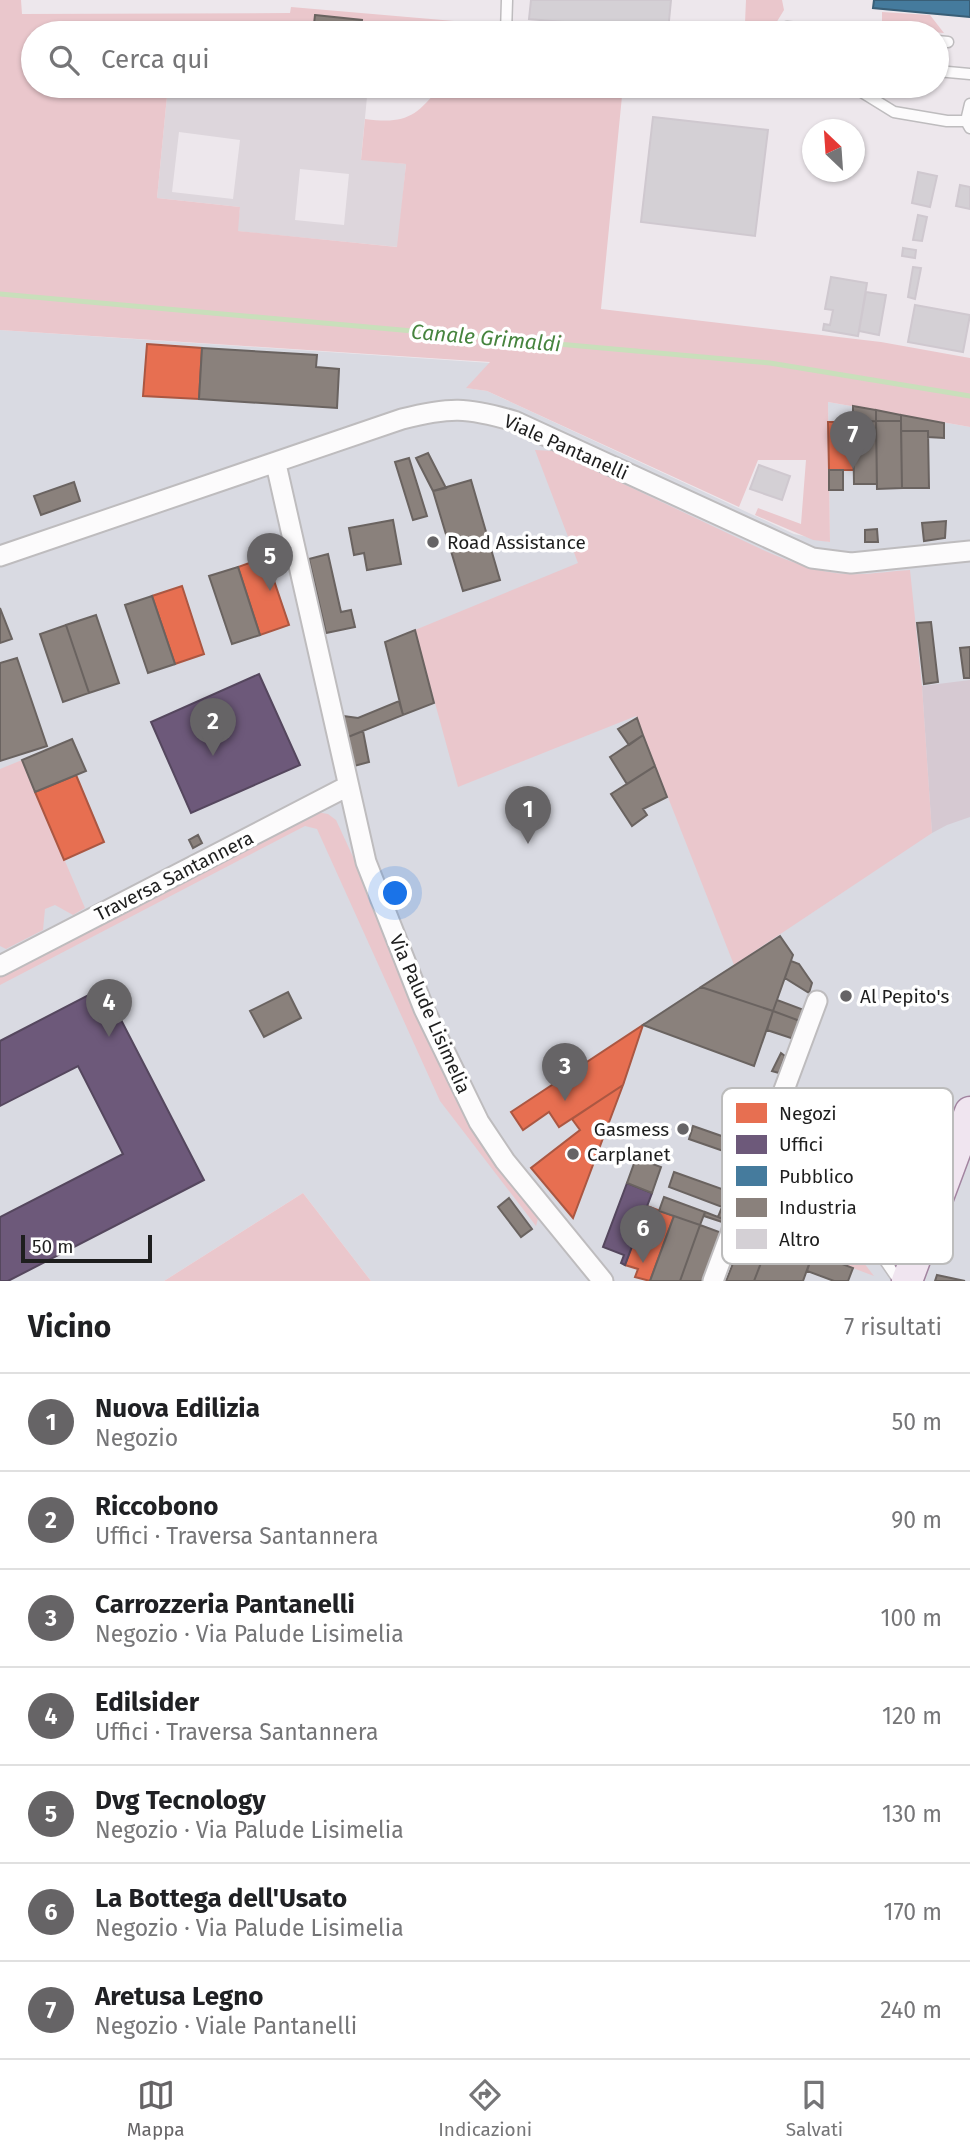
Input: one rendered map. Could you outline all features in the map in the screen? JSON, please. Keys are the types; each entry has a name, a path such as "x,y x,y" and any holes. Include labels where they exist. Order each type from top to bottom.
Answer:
{"main road":[{"path":"954,1156 970,1112"},
{"path":"907,1281 913,1264"}],"street":[{"name":"Viale Pantanelli","path":"0,556 402,419 457,409 476,410 514,421 812,558 851,563 970,551"},
{"name":"Via Palude Lisimelia","path":"276,464 366,862 424,1009 479,1122 505,1161 603,1281"},
{"name":"Traversa Santannera","path":"0,967 348,786"},
{"path":"785,1088 817,1001"},
{"path":"713,1281 722,1257"}],"lane":[{"path":"506,21 507,0"},
{"path":"949,72 970,74"},
{"path":"871,98 894,112 968,125 970,104"},
{"path":"887,1264 899,1281"}],"shaded area":[{"path":"0,0 21,0 22,14 290,13 291,7 454,21 362,21 315,16 314,21 21,21 21,98 167,98 157,198 240,207 238,231 397,247 406,164 361,160 365,119 400,119 416,112 430,98 622,98 601,309 881,342 970,358 970,427 828,402 830,542 813,540 755,515 758,508 801,524 806,460 758,460 739,507 487,391 466,388 490,362 0,330"},
{"path":"746,0 782,0 784,10 777,21 745,21"},
{"path":"882,12 930,15 935,21 882,21"},
{"path":"167,98 367,98 361,159 406,164 398,247 237,231 240,207 157,198","holes":["179,132 240,140 233,199 172,192","300,169 349,174 344,225 295,220"]},
{"path":"0,330 491,363 467,388 487,391 794,534 830,542 828,402 970,427 970,1281 371,1281 303,1193 164,1281 0,1281"},
{"path":"535,450 554,451 763,550 805,566 848,574 910,570 922,686 932,833 734,965 636,716 458,787 415,630 578,563"},
{"path":"970,680 970,817 932,833 922,686"},
{"path":"22,760 85,908 73,915 55,905 45,909 43,930 6,949 0,946 0,769"},
{"path":"317,812 328,814 336,820 397,961 539,1215 536,1226 440,1101 317,829 305,826 0,985 0,974"},
{"path":"303,1193 371,1281 164,1281"},
{"path":"842,1264 865,1264 874,1276"}],"building: Negozi":[{"path":"147,344 202,348 199,399 143,396"},
{"path":"828,422 853,422 854,470 829,470"},
{"path":"266,557 289,625 260,635 238,567"},
{"path":"182,586 204,654 175,664 152,596"},
{"path":"76,775 104,842 64,860 35,792"},
{"path":"643,1025 623,1085 559,1127 549,1112 523,1130 511,1112"},
{"name":"Carplanet","path":"623,1085 573,1218 531,1168 580,1130 572,1119"},
{"path":"647,1206 674,1216 650,1281 635,1277 638,1269 625,1265"}],"building: Uffici":[{"path":"259,674 300,765 191,813 151,722"},
{"path":"104,987 204,1180 8,1281 0,1281 0,1217 123,1154 78,1066 0,1106 0,1041"},
{"path":"627,1183 652,1193 625,1265 621,1263 624,1255 603,1247"}],"building: Pubblico":[{"path":"874,0 970,0 970,17 873,8"}],"building: Industria":[{"path":"315,15 362,20 362,21 314,21"},
{"path":"202,348 317,355 316,367 339,369 337,408 199,399"},
{"path":"853,406 876,410 876,421 853,422"},
{"path":"876,410 901,415 901,421 876,421"},
{"path":"901,415 944,423 944,438 928,437 928,431 901,431"},
{"path":"876,421 877,484 854,484 853,422"},
{"path":"876,421 901,421 902,488 877,489"},
{"path":"901,431 928,431 929,488 902,488"},
{"path":"428,453 446,488 433,491 416,458"},
{"path":"409,458 427,516 413,520 395,462"},
{"path":"829,470 843,470 843,490 829,490"},
{"path":"471,480 500,580 463,591 433,491"},
{"path":"74,482 80,501 41,515 34,496"},
{"path":"393,520 401,564 367,570 364,553 354,555 349,528"},
{"path":"946,521 945,538 924,541 922,523"},
{"path":"877,529 878,542 865,542 865,530"},
{"path":"328,554 341,612 351,610 355,627 326,633 309,559"},
{"path":"238,567 260,635 232,644 209,576"},
{"path":"152,596 175,664 148,673 125,605"},
{"path":"0,608 12,639 0,643"},
{"path":"96,615 119,683 89,693 66,625"},
{"path":"931,622 938,682 924,684 917,623"},
{"path":"66,625 89,693 63,702 40,634"},
{"path":"415,630 434,703 403,715 385,642"},
{"path":"970,647 970,678 964,678 960,648"},
{"path":"17,658 47,746 0,761 0,663"},
{"path":"399,701 403,715 348,737 343,716 358,718"},
{"path":"637,718 643,735 629,745 618,729"},
{"path":"363,731 369,762 354,766 348,737"},
{"path":"643,735 655,766 627,784 610,757"},
{"path":"72,739 86,771 35,792 22,760"},
{"path":"655,766 667,797 643,809 647,815 632,826 611,794"},
{"path":"198,835 202,843 193,848 189,840"},
{"path":"780,936 793,955 773,1011 701,987"},
{"path":"791,961 799,964 812,983 809,993 785,978"},
{"path":"701,987 773,1011 754,1066 643,1025"},
{"path":"288,992 301,1018 264,1037 250,1011"},
{"path":"777,1000 804,1010 800,1021 773,1011"},
{"path":"773,1011 800,1021 794,1039 767,1030"},
{"path":"781,1053 785,1056 779,1073 772,1071"},
{"path":"693,1126 722,1136 722,1151 689,1139"},
{"path":"636,1158 661,1167 652,1193 627,1183"},
{"path":"674,1172 722,1189 722,1207 669,1187"},
{"path":"664,1197 705,1212 700,1225 659,1211"},
{"path":"509,1198 532,1229 521,1237 498,1207"},
{"path":"705,1212 722,1218 722,1222 704,1216"},
{"path":"674,1216 700,1225 680,1281 650,1281"},
{"path":"700,1225 722,1233 704,1281 680,1281"},
{"path":"733,1264 761,1264 754,1281 726,1281"},
{"path":"761,1264 809,1264 803,1281 754,1281"},
{"path":"809,1264 842,1264 853,1268 848,1281 834,1281 807,1271"},
{"path":"937,1275 965,1281 935,1281"}],"building: Altro":[{"path":"531,0 671,0 669,21 529,19"},
{"path":"653,117 768,130 755,236 641,222"},
{"path":"918,172 937,176 930,207 912,203"},
{"path":"960,185 970,187 970,209 956,206"},
{"path":"918,215 927,217 922,241 913,240"},
{"path":"903,248 916,250 915,258 902,256"},
{"path":"913,267 921,268 915,299 908,297"},
{"path":"831,277 867,283 858,336 823,330 824,324 830,325 833,310 825,309"},
{"path":"866,292 886,295 879,335 859,331"},
{"path":"915,305 970,315 963,352 908,342"},
{"path":"759,465 790,476 782,500 750,489"}],"waterway":[{"name":"Canale Grimaldi","path":"0,294 770,363 970,396"}],"place":[{"name":"Aretusa Legno","path":"853,469"},
{"name":"Road Assistance","path":"433,542"},
{"name":"Dvg Tecnology","path":"270,591"},
{"name":"Riccobono","path":"213,756"},
{"name":"Nuova Edilizia","path":"528,844"},
{"name":"Al Pepito's","path":"846,996"},
{"name":"Edilsider","path":"109,1037"},
{"name":"Carrozzeria Pantanelli","path":"565,1101"},
{"name":"Gasmess","path":"683,1129"},
{"name":"Carplanet","path":"573,1154"},
{"name":"La Bottega dell'Usato","path":"643,1263"}]}
